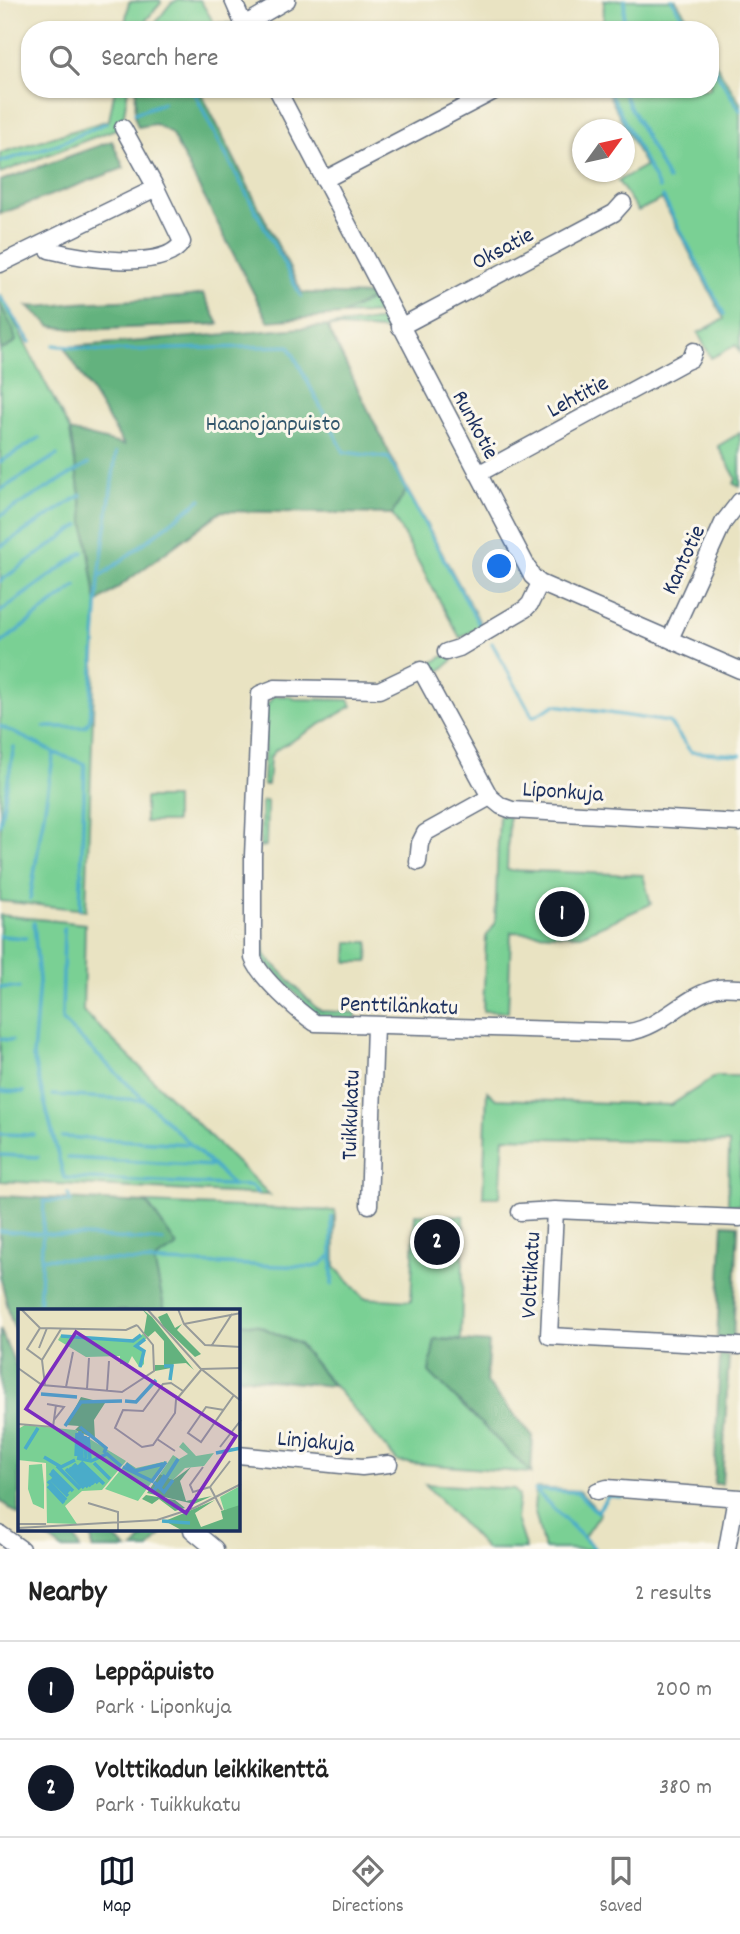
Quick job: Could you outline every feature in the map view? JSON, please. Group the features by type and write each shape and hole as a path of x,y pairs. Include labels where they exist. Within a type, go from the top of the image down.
{"street":[{"path":"233,0 242,21"},
{"path":"254,21 287,0"},
{"name":"Runkotie","path":"282,98 528,570 540,583"},
{"path":"324,180 481,98"},
{"path":"45,243 48,250 79,257 118,261 155,258 178,249 182,242 123,128"},
{"path":"0,264 156,188"},
{"name":"Oksatie","path":"400,327 614,212 623,203"},
{"name":"Lehtitie","path":"478,474 691,359 694,351"},
{"name":"Kantotie","path":"670,639 723,523 740,501"},
{"path":"446,652 459,648 525,609 540,583 740,670"},
{"name":"Liponkuja","path":"421,670 490,797 501,806 512,810 740,823"},
{"name":"Penttilänkatu","path":"421,670 379,690 275,688 262,692 258,700 252,909 254,962 274,985 316,1023 629,1032 649,1028 706,992 721,987 740,988"},
{"path":"418,862 419,844 425,833 490,797"},
{"name":"Tuikkukatu","path":"369,1205 375,1026"},
{"path":"520,1212 555,1210"},
{"name":"Volttikatu","path":"740,1218 555,1210 549,1336 740,1346"},
{"name":"Linjakuja","path":"240,1455 362,1467 389,1464"},
{"path":"597,1491 607,1488 738,1498 727,1549"},
{"path":"194,1532 215,1549"},
{"path":"0,1534 21,1549"}],"green space":[{"path":"158,0 161,3 146,21 126,21 129,2"},
{"path":"178,0 200,0 213,21 157,21 171,3"},
{"path":"604,0 676,0 689,21 603,21"},
{"path":"719,69 740,103 740,352 736,345 711,358 698,333 724,319 662,199 638,211 619,182 635,182 635,172 645,166 635,146 635,119 621,119 611,98 719,98"},
{"path":"113,98 127,98 123,120 116,129 0,173 0,153 109,120"},
{"path":"136,98 204,98 302,293 375,297 342,315 268,321 171,133 155,124 138,127 135,118"},
{"path":"112,141 124,168 0,214 0,181"},
{"path":"0,294 70,431 97,603 86,910 0,901"},
{"path":"203,294 219,324 81,330 51,326 28,306 156,299"},
{"path":"375,297 383,311 381,313 343,315"},
{"path":"0,304 16,341 7,348 0,349"},
{"path":"386,320 395,331 327,326"},
{"name":"Haanojanpuisto","path":"327,326 407,489 392,514 222,511 97,603 70,431 124,445 66,350 67,347"},
{"path":"740,433 740,487 734,484 736,478 718,446"},
{"path":"407,489 482,626 460,638 392,514"},
{"path":"448,654 453,660 440,671 438,681 430,664"},
{"path":"274,696 349,700 352,706 276,750 270,757 268,785 263,785 266,706"},
{"path":"145,798 175,798 175,822 145,822"},
{"path":"262,801 267,801 266,846 260,847"},
{"path":"499,814 509,817 507,870 643,875 651,904 581,935 511,932 508,1012 483,1011 486,937 495,924"},
{"path":"0,915 85,924 83,1011 270,1195 0,1181"},
{"path":"258,928 262,928 265,955 313,1005 321,1011 356,1013 356,1019 318,1016 312,1011 259,955"},
{"path":"348,942 369,942 368,962 347,962"},
{"path":"716,1076 740,1076 740,1205 728,1205 729,1143 504,1137 500,1197 483,1197 487,1091 496,1099 671,1105"},
{"path":"0,1196 147,1203 177,1246 154,1261 165,1309 18,1309 18,1338 0,1276"},
{"path":"147,1203 335,1211 335,1267 364,1298 411,1301 415,1214 464,1216 461,1340 435,1339 429,1372 531,1473 398,1462 299,1344 257,1325 240,1323 240,1309 165,1309 154,1261 177,1246"},
{"path":"723,1224 738,1225 733,1340 717,1338"},
{"path":"240,1323 257,1325 299,1344 333,1386 240,1377"},
{"path":"0,1329 18,1371 18,1514 0,1501"},
{"path":"435,1339 489,1343 486,1382 533,1436 531,1473 429,1372"},
{"path":"720,1355 729,1356 722,1484 714,1484"},
{"path":"425,1484 514,1489 519,1496 516,1519 526,1549 486,1549"},
{"path":"536,1488 579,1491 600,1513 584,1537 595,1549 544,1549 534,1508"},
{"path":"45,1532 73,1532 80,1549 62,1549 43,1535"},
{"path":"88,1532 107,1532 127,1549 92,1549"},
{"path":"147,1532 163,1532 149,1549 133,1549"}],"waterway":[{"path":"624,21 625,0"},
{"path":"672,0 685,21"},
{"path":"719,76 740,110"},
{"path":"197,98 301,296"},
{"path":"613,98 659,188"},
{"path":"626,98 668,180"},
{"path":"135,113 163,103"},
{"path":"0,162 58,144 106,123"},
{"path":"663,197 724,314"},
{"path":"0,296 30,342"},
{"path":"54,345 100,351 289,346 344,452 389,458 480,626"},
{"path":"0,462 39,438"},
{"path":"44,727 81,727 86,726 90,719 99,578 116,453"},
{"path":"0,490 57,455"},
{"path":"0,516 88,464"},
{"path":"0,547 81,495"},
{"path":"100,577 201,499"},
{"path":"0,581 80,525"},
{"path":"0,612 83,552"},
{"path":"0,644 76,586"},
{"path":"492,643 533,717 555,705 669,722 691,752 740,755"},
{"path":"0,726 54,752 30,899"},
{"path":"0,824 14,747"},
{"path":"55,753 85,764 80,908"},
{"path":"34,923 39,981 33,1057 64,1178 251,1186 258,1193"},
{"path":"64,928 62,1021 232,1184"},
{"path":"0,936 26,938"},
{"path":"0,987 19,988"},
{"path":"0,1039 12,1040"},
{"path":"0,1091 24,1092"},
{"path":"52,1095 144,1100"},
{"path":"0,1134 34,1135"},
{"path":"62,1137 190,1144"},
{"path":"0,1155 38,1157"},
{"path":"68,1158 213,1166"},
{"path":"39,1309 44,1201 71,1202 68,1194"},
{"path":"332,1217 332,1285"},
{"path":"0,1231 163,1241"},
{"path":"41,1258 313,1267 332,1255"},
{"path":"535,1490 577,1492 597,1512 608,1496 623,1497"},
{"path":"537,1492 595,1549"}],"place":[{"name":"Leppäpuisto","path":"562,914"},
{"name":"Volttikadun leikkikenttä","path":"437,1242"}]}
